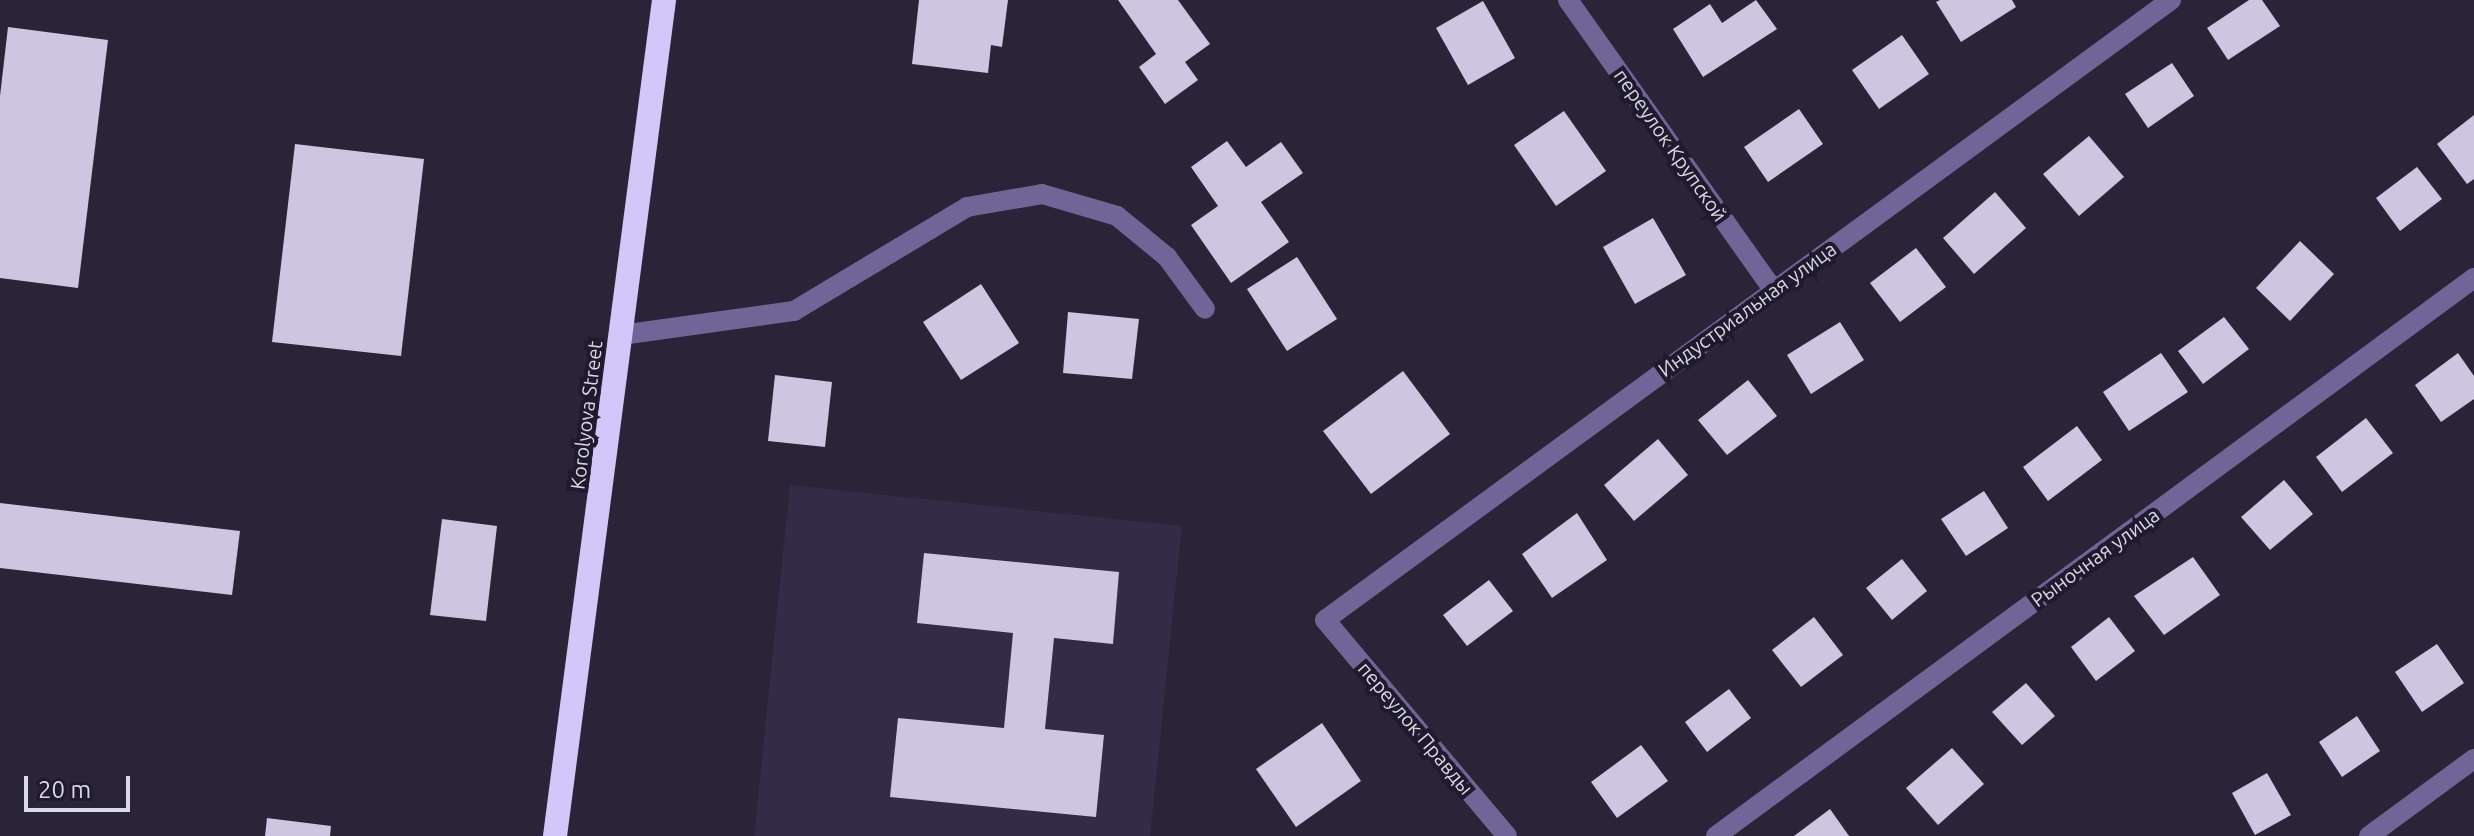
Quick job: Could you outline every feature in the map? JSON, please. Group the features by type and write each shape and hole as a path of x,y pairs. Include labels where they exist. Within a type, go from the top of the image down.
{"highway":[{"name":"Korolyova Street","path":"555,836 664,0"}],"street":[{"name":"переулок Крупской","path":"1568,0 1773,290"},
{"name":"Индустриальная улица","path":"1325,620 2171,0"},
{"path":"621,335 794,311 967,207 1042,194 1117,216 1167,257 1205,309"},
{"name":"Рыночная улица","path":"1716,836 2474,278"},
{"name":"переулок Правды","path":"1325,620 1507,836"},
{"path":"2369,836 2474,759"}],"shaded area":[{"path":"790,485 1182,526 1150,836 754,836"}],"building":[{"path":"919,0 1008,0 1002,47 991,45 988,73 912,64"},
{"path":"1118,0 1178,0 1210,44 1185,62 1198,80 1165,104 1139,67 1156,54"},
{"path":"1756,0 1777,29 1703,77 1673,29 1710,4 1722,23"},
{"path":"2012,0 2016,7 1961,42 1936,2"},
{"path":"2249,0 2262,0 2280,26 2228,60 2207,28"},
{"path":"1483,1 1515,58 1468,85 1436,28"},
{"path":"8,27 108,40 78,288 0,278 0,96"},
{"path":"1902,35 1929,74 1879,109 1852,70"},
{"path":"2172,63 2194,96 2148,128 2125,94"},
{"path":"1799,109 1823,144 1768,182 1744,147"},
{"path":"1564,111 1606,171 1556,206 1514,145"},
{"path":"2474,115 2474,179 2467,184 2437,144"},
{"path":"2089,136 2124,177 2079,216 2043,174"},
{"path":"1227,141 1246,167 1281,142 1303,173 1261,202 1289,242 1231,283 1191,225 1218,206 1191,167"},
{"path":"295,144 424,159 401,356 272,342"},
{"path":"2417,167 2442,199 2400,231 2376,198"},
{"path":"1995,192 2026,228 1974,274 1943,238"},
{"path":"1653,218 1686,275 1635,304 1603,247"},
{"path":"2300,241 2334,274 2290,321 2256,288"},
{"path":"1916,248 1946,287 1900,322 1870,283"},
{"path":"1297,257 1337,319 1287,351 1247,289"},
{"path":"981,284 1019,343 961,380 923,322"},
{"path":"1068,312 1139,319 1132,379 1063,373"},
{"path":"2224,317 2249,349 2203,384 2178,351"},
{"path":"1840,322 1864,360 1811,394 1787,355"},
{"path":"2161,353 2188,392 2129,431 2103,392"},
{"path":"2458,353 2474,376 2474,399 2441,422 2415,385"},
{"path":"1403,371 1450,434 1371,494 1323,431"},
{"path":"775,375 832,382 825,447 768,441"},
{"path":"1748,380 1777,416 1727,455 1698,420"},
{"path":"2366,418 2393,453 2342,492 2316,457"},
{"path":"2077,426 2102,460 2048,501 2023,467"},
{"path":"1658,439 1688,475 1634,521 1604,485"},
{"path":"2284,480 2313,514 2270,550 2241,517"},
{"path":"1984,491 2008,528 1966,556 1941,519"},
{"path":"0,503 240,531 232,595 0,568"},
{"path":"1577,513 1607,560 1552,598 1522,554"},
{"path":"442,519 497,526 486,621 430,615"},
{"path":"924,553 1119,572 1113,644 1054,638 1045,729 1104,735 1096,817 890,797 898,718 1004,728 1013,633 917,623"},
{"path":"2193,557 2220,595 2164,635 2134,596"},
{"path":"1902,559 1927,591 1892,620 1866,588"},
{"path":"1489,580 1513,611 1467,646 1443,615"},
{"path":"1814,617 1843,655 1801,687 1772,650"},
{"path":"2109,617 2135,651 2096,681 2071,647"},
{"path":"2437,644 2464,683 2422,712 2395,672"},
{"path":"2026,683 2055,716 2022,745 1992,712"},
{"path":"1729,689 1751,718 1707,752 1685,722"},
{"path":"2357,716 2380,751 2342,777 2319,742"},
{"path":"1322,723 1361,781 1296,827 1256,769"},
{"path":"1641,745 1668,781 1617,818 1591,782"},
{"path":"1952,748 1984,784 1938,825 1906,788"},
{"path":"2267,773 2291,815 2255,835 2232,793"},
{"path":"1830,809 1849,836 1794,836"},
{"path":"267,818 331,826 330,836 265,836"}]}
